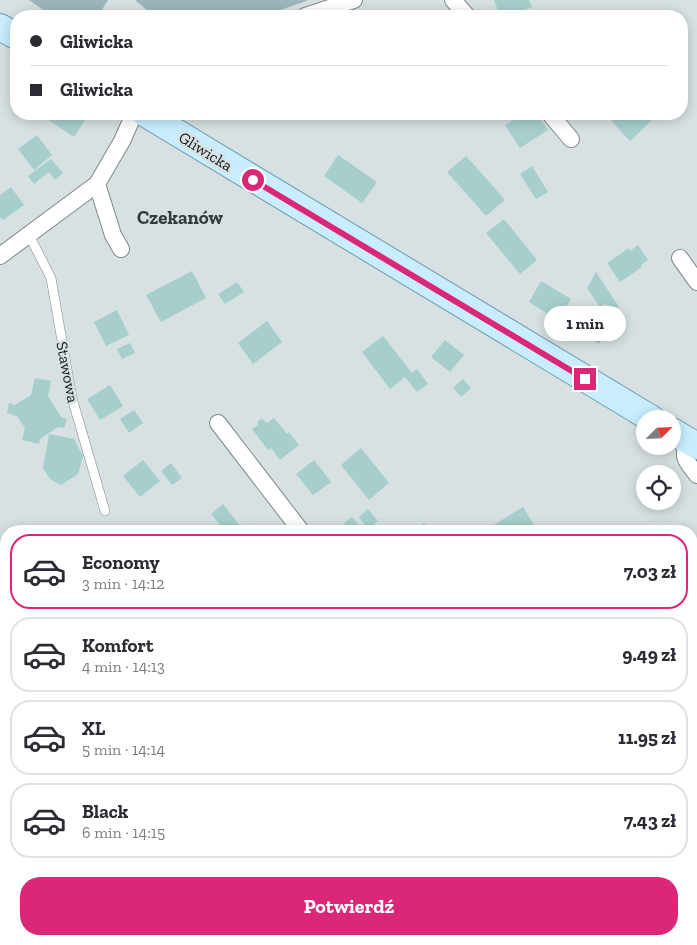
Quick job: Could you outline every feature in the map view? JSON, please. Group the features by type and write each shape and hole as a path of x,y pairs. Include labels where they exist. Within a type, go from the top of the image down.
{"main road":[{"name":"Gliwicka","path":"156,120 637,410"}],"street":[{"path":"323,10 354,0"},
{"path":"453,0 462,10"},
{"path":"0,256 97,184 122,141 131,120"},
{"path":"555,120 571,139"},
{"path":"97,184 113,235 121,249"},
{"path":"680,258 697,282"},
{"path":"218,423 296,525"},
{"path":"689,439 684,449 685,460 697,475"}],"lane":[{"name":"Stawowa","path":"28,235 51,278 72,398 105,511"}],"shaded area":[{"path":"29,0 108,0 102,10 43,10"},
{"path":"135,0 309,0 280,10 147,10"}],"building":[{"path":"494,0 529,0 532,7 523,10 498,10"},
{"path":"48,120 85,120 74,137"},
{"path":"513,120 541,120 548,130 520,148 505,125"},
{"path":"611,120 650,120 651,121 630,141"},
{"path":"37,135 52,155 34,170 18,149"},
{"path":"338,155 377,182 362,203 324,176"},
{"path":"466,156 505,200 486,216 447,172"},
{"path":"51,159 63,173 55,180 49,172 34,184 28,176"},
{"path":"532,166 548,192 536,199 520,174"},
{"path":"11,187 24,205 3,220 0,217 0,195"},
{"path":"504,219 537,260 520,274 486,233"},
{"path":"638,245 648,260 641,265 642,267 620,282 607,263 629,248 630,251"},
{"path":"192,271 206,298 161,322 146,295"},
{"path":"596,272 619,307 612,312 606,303 600,307 587,288"},
{"path":"541,281 571,299 558,320 529,302"},
{"path":"237,282 244,292 225,304 218,294"},
{"path":"117,310 129,335 106,346 94,322"},
{"path":"590,311 611,324 599,344 578,332"},
{"path":"267,321 282,342 253,364 238,343"},
{"path":"383,336 412,373 417,369 428,384 417,392 405,377 390,389 362,352"},
{"path":"445,340 464,355 450,372 431,357"},
{"path":"130,343 135,353 122,359 117,349"},
{"path":"35,378 51,381 48,396 61,417 67,419 64,428 58,427 40,439 39,444 22,440 25,428 17,416 7,413 9,403 15,405 31,395"},
{"path":"463,379 471,388 461,397 453,388"},
{"path":"110,385 123,406 100,420 87,399"},
{"path":"134,410 143,423 129,433 120,419"},
{"path":"274,418 299,445 280,460 271,448 268,450 252,429 258,425 258,421 261,419 267,423"},
{"path":"49,434 74,439 83,456 78,474 61,485 50,479 43,468"},
{"path":"361,448 389,483 369,500 341,465"},
{"path":"143,460 160,481 140,497 123,476"},
{"path":"314,460 331,482 313,495 296,474"},
{"path":"171,463 182,478 172,485 161,471"},
{"path":"223,504 239,525 220,525 211,514"},
{"path":"523,507 534,525 494,525"},
{"path":"368,509 378,521 373,525 365,525 359,517"},
{"path":"352,517 358,525 346,525 344,523"}],"district":[{"name":"Czekanów","path":"180,217"}],"route":[{"path":"253,180 585,379"}]}
